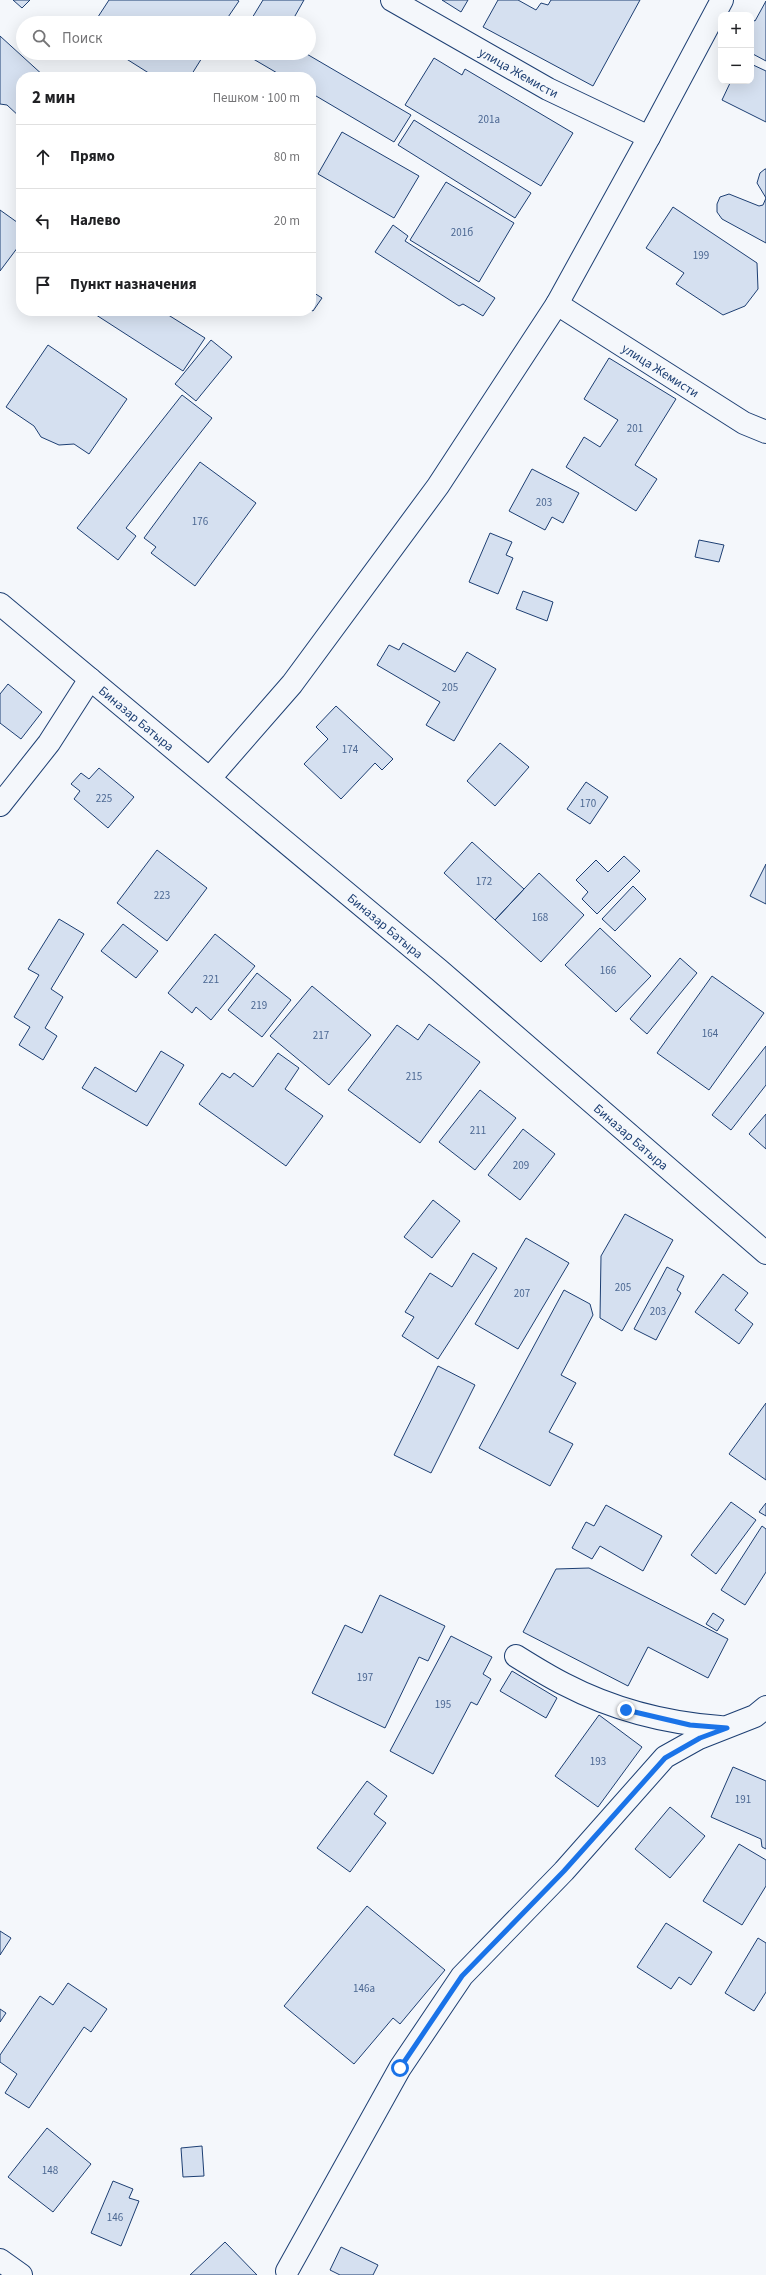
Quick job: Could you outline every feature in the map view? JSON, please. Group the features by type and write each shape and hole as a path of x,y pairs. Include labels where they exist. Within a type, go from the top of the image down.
{"street":[{"name":"улица Жемисти","path":"392,0 548,89 649,137"},
{"path":"210,778 292,684 438,486 557,304 722,0"},
{"name":"улица Жемисти","path":"557,304 744,423 766,432"},
{"name":"Биназар Батыра","path":"0,604 439,970 766,1254"},
{"path":"0,805 49,743 90,679"},
{"path":"516,1656 565,1684 626,1710 690,1725 727,1728"},
{"path":"287,2271 400,2068 462,1976 564,1871 665,1758 700,1738 755,1716 766,1707"},
{"path":"0,2260 21,2275"}],"building":[{"path":"13,0 30,0 22,8"},
{"path":"109,0 239,1 229,16 99,16"},
{"path":"263,0 304,0 295,16 253,16"},
{"path":"442,0 468,0 461,12"},
{"path":"498,0 518,0 536,10 541,3 548,5 551,0 640,0 593,86 483,27"},
{"path":"766,1 766,61 754,55 755,21"},
{"path":"0,36 16,51 16,60 26,60 40,72 16,72 16,113 7,105 0,104"},
{"path":"434,58 462,75 465,69 573,133 541,186 405,105"},
{"path":"316,59 411,115 394,142 316,96 316,72 275,72 255,60"},
{"path":"128,60 201,60 193,72 147,72"},
{"path":"754,65 766,71 766,122 722,100 730,84 754,84"},
{"path":"414,120 531,193 515,218 398,145"},
{"path":"342,132 419,176 394,218 318,174"},
{"path":"765,169 766,198 757,183 760,173"},
{"path":"446,182 514,223 479,282 410,240"},
{"path":"729,194 759,206 763,205 766,198 766,243 722,219 717,212 717,204 720,197"},
{"path":"673,207 757,263 758,289 745,306 723,315 676,284 684,273 646,248"},
{"path":"0,210 16,221 16,250 0,271"},
{"path":"393,225 408,236 405,241 495,298 483,316 463,304 459,306 375,252"},
{"path":"316,294 322,298 316,307"},
{"path":"98,316 170,316 205,338 183,371"},
{"path":"211,340 232,357 196,401 175,384"},
{"path":"48,345 127,399 89,454 74,444 59,445 41,437 34,426 6,407"},
{"path":"609,358 676,399 635,465 657,479 636,511 566,467 584,437 600,447 618,420 584,399"},
{"path":"182,395 212,418 126,528 136,536 118,560 77,528"},
{"path":"200,462 256,503 195,586 151,553 156,547 144,538"},
{"path":"532,469 579,493 563,523 552,517 545,530 509,511"},
{"path":"490,533 512,542 506,555 513,558 498,594 469,582"},
{"path":"699,540 724,545 719,562 695,557"},
{"path":"523,591 553,602 547,621 516,609"},
{"path":"403,643 455,672 467,652 496,669 454,741 426,725 440,702 377,665 389,645 399,650"},
{"path":"8,684 42,712 21,739 0,723 0,694"},
{"path":"336,706 393,759 382,770 375,763 341,799 304,764 328,739 316,727"},
{"path":"500,743 529,767 495,806 467,781"},
{"path":"99,768 134,797 108,828 74,799 80,791 71,784 81,773 89,779"},
{"path":"586,782 608,797 590,824 567,809"},
{"path":"472,842 524,889 495,920 444,873"},
{"path":"157,850 207,888 167,941 117,903"},
{"path":"624,856 640,871 597,914 582,899 588,892 576,880 596,860 608,872"},
{"path":"766,864 766,904 750,896"},
{"path":"539,873 584,915 541,962 495,920"},
{"path":"633,886 646,899 615,931 602,919"},
{"path":"59,919 84,934 51,989 63,997 45,1028 57,1036 43,1060 19,1045 30,1027 14,1017 39,975 28,969"},
{"path":"123,924 158,951 136,978 101,951"},
{"path":"600,928 651,976 616,1012 565,965"},
{"path":"215,934 255,966 211,1020 196,1007 192,1013 168,993"},
{"path":"680,958 697,973 647,1034 630,1019"},
{"path":"257,973 291,1000 262,1037 228,1010"},
{"path":"712,976 764,1013 709,1090 657,1053"},
{"path":"312,986 371,1035 329,1085 270,1036"},
{"path":"429,1024 480,1062 420,1143 348,1090 397,1025 418,1040"},
{"path":"766,1046 766,1085 731,1130 712,1115"},
{"path":"161,1051 184,1065 147,1126 82,1088 95,1067 136,1092"},
{"path":"278,1053 299,1068 285,1089 323,1116 286,1166 199,1104 222,1073 230,1078 234,1073 253,1087"},
{"path":"480,1090 516,1118 475,1170 439,1142"},
{"path":"766,1114 766,1149 749,1134"},
{"path":"523,1129 555,1154 520,1200 488,1175"},
{"path":"433,1200 460,1221 432,1258 404,1237"},
{"path":"625,1214 673,1240 622,1331 600,1318 601,1256"},
{"path":"526,1238 569,1263 518,1349 475,1324"},
{"path":"473,1253 497,1268 438,1359 402,1336 414,1317 405,1312 430,1273 452,1287"},
{"path":"667,1267 684,1276 677,1290 681,1293 656,1340 634,1329"},
{"path":"723,1274 748,1293 735,1310 753,1324 739,1344 695,1312"},
{"path":"564,1290 590,1304 593,1315 561,1375 576,1383 549,1432 573,1444 550,1486 479,1448"},
{"path":"438,1366 475,1385 431,1473 394,1455"},
{"path":"766,1403 766,1480 729,1454"},
{"path":"731,1502 756,1520 716,1574 691,1555"},
{"path":"766,1503 766,1516 759,1512"},
{"path":"606,1505 662,1536 643,1571 600,1546 592,1559 572,1548 586,1522 594,1526"},
{"path":"762,1526 766,1529 766,1572 745,1605 721,1590"},
{"path":"589,1568 728,1639 708,1678 648,1647 628,1686 523,1632 556,1569"},
{"path":"380,1595 445,1626 428,1661 419,1657 385,1728 312,1693 345,1625 362,1633"},
{"path":"713,1613 724,1620 717,1631 706,1624"},
{"path":"451,1636 492,1657 483,1674 491,1679 477,1705 471,1702 433,1774 390,1751"},
{"path":"512,1671 557,1698 546,1718 500,1691"},
{"path":"599,1715 642,1747 598,1807 555,1776"},
{"path":"733,1767 766,1781 766,1849 762,1847 761,1839 711,1817"},
{"path":"367,1781 387,1796 374,1814 386,1823 350,1872 317,1848"},
{"path":"670,1807 705,1836 670,1878 635,1849"},
{"path":"739,1844 766,1860 766,1886 742,1925 703,1901"},
{"path":"367,1906 445,1970 400,2024 393,2018 354,2064 284,2006"},
{"path":"666,1923 712,1952 691,1985 679,1977 671,1989 637,1967"},
{"path":"0,1931 11,1938 0,1955"},
{"path":"758,1938 766,1943 766,1992 754,2011 725,1993"},
{"path":"68,1983 107,2009 91,2032 84,2027 29,2108 5,2093 17,2074 0,2062 0,2055 40,1996 53,2005"},
{"path":"0,2009 6,2013 0,2022"},
{"path":"47,2128 91,2164 53,2212 8,2177"},
{"path":"202,2146 204,2176 183,2177 181,2148"},
{"path":"113,2181 133,2189 129,2198 139,2201 121,2246 91,2233"},
{"path":"225,2242 257,2275 190,2275"},
{"path":"341,2247 378,2265 373,2275 340,2275 330,2270"}],"route":[{"path":"400,2068 462,1976 564,1871 615,1811 665,1758 700,1738 727,1728 690,1725 626,1710"}]}
